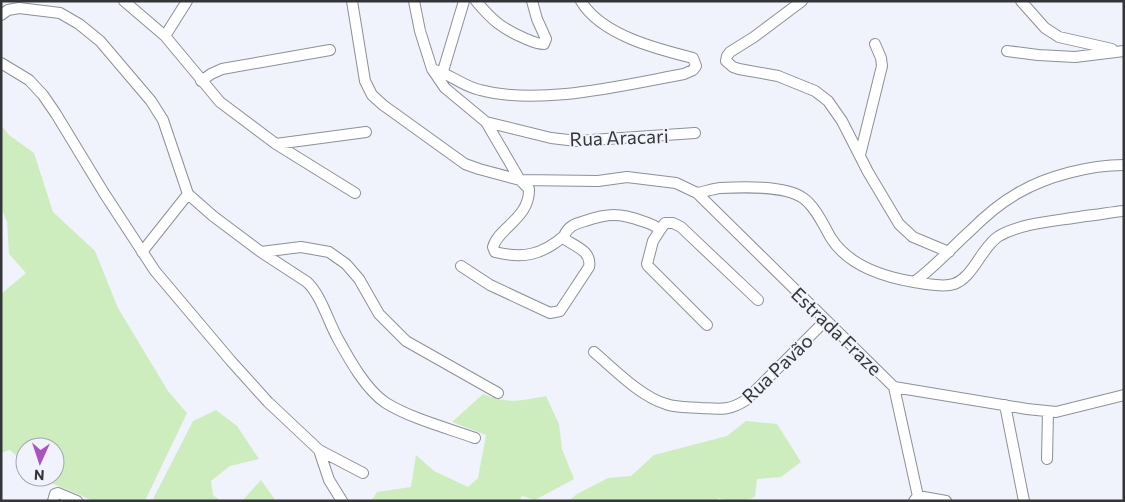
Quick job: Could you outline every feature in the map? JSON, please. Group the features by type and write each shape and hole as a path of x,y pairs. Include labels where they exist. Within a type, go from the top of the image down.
{"street":[{"path":"124,1 166,36 220,102 276,144 355,193"},
{"path":"166,36 187,1"},
{"path":"352,1 365,81 372,94 383,105 465,164 478,169 520,180 598,181 627,178 676,183 697,193 718,188 782,190 805,199 824,224 835,245 853,261 883,274 914,282 954,286 970,274 990,244 1000,236 1018,228 1124,211"},
{"path":"414,1 432,69 445,88 486,122 520,180 529,189 529,197 515,220 494,242 493,248 495,252 512,255 536,253 556,244 571,226 599,216 614,214 628,216 655,226 660,230"},
{"path":"443,71 464,1"},
{"path":"476,1 492,20 505,29 537,43 544,44 546,39 537,19 532,1"},
{"path":"432,69 443,71 458,81 479,90 513,95 590,91 684,74 693,70 696,66 693,58 638,42 613,30 591,15 581,1"},
{"path":"802,1 754,37 730,52 726,61 738,69 778,76 815,91 834,109 899,224 913,237 949,252"},
{"path":"1021,1 1045,28 1059,37 1122,51"},
{"path":"7,9 19,8 60,13 79,24 100,41 151,101 163,120 188,194 261,252 312,287 328,322 348,358 369,387 385,402 475,438"},
{"path":"860,155 882,66 875,44"},
{"path":"201,81 222,69 330,50"},
{"path":"1007,51 1038,55 1075,56 1122,51"},
{"path":"3,65 29,80 43,95 155,271 231,361 275,409 318,450 363,473"},
{"name":"Rua Aracari","path":"486,122 551,138 577,141 695,133"},
{"path":"276,144 366,132"},
{"path":"914,282 927,273 995,208 1018,192 1055,177 1093,168 1124,165"},
{"name":"Estrada Fraze","path":"697,193 894,387 917,499"},
{"path":"142,252 188,194"},
{"path":"707,325 647,264 654,241 665,223 673,223 681,227 758,300"},
{"path":"461,266 490,285 550,313 560,311 589,267 590,261 587,254 566,240 564,236"},
{"path":"261,252 301,247 329,252 346,264 359,279 378,314 406,341 498,393"},
{"name":"Rua Pavão","path":"594,352 619,374 657,401 674,406 726,409 735,407 746,400 825,321"},
{"path":"894,387 1048,412 1064,410 1124,395"},
{"path":"1005,406 1024,501"},
{"path":"1047,459 1048,412"},
{"path":"318,450 329,480 342,501"},
{"path":"53,501 53,496 58,493 77,501"},
{"path":"917,499 946,501"}],"green space":[{"path":"1,125 9,135 34,153 53,212 95,251 118,308 168,391 187,413 145,501 94,501 61,487 65,487 65,437 15,437 15,454 10,450 1,453 1,294 26,273 9,254 7,222 1,207"},
{"path":"483,394 514,401 546,396 559,424 562,449 574,479 535,500 522,496 519,501 371,501 377,492 411,487 416,455 434,471 468,487 478,478 486,435 452,422"},
{"path":"216,410 237,426 259,459 230,466 211,481 213,495 221,501 152,501 193,421"},
{"path":"746,421 777,424 801,462 781,477 757,479 755,497 736,501 718,498 716,501 569,501 577,494 608,478 631,476 654,455 727,436"},
{"path":"261,480 276,501 242,501"}]}
